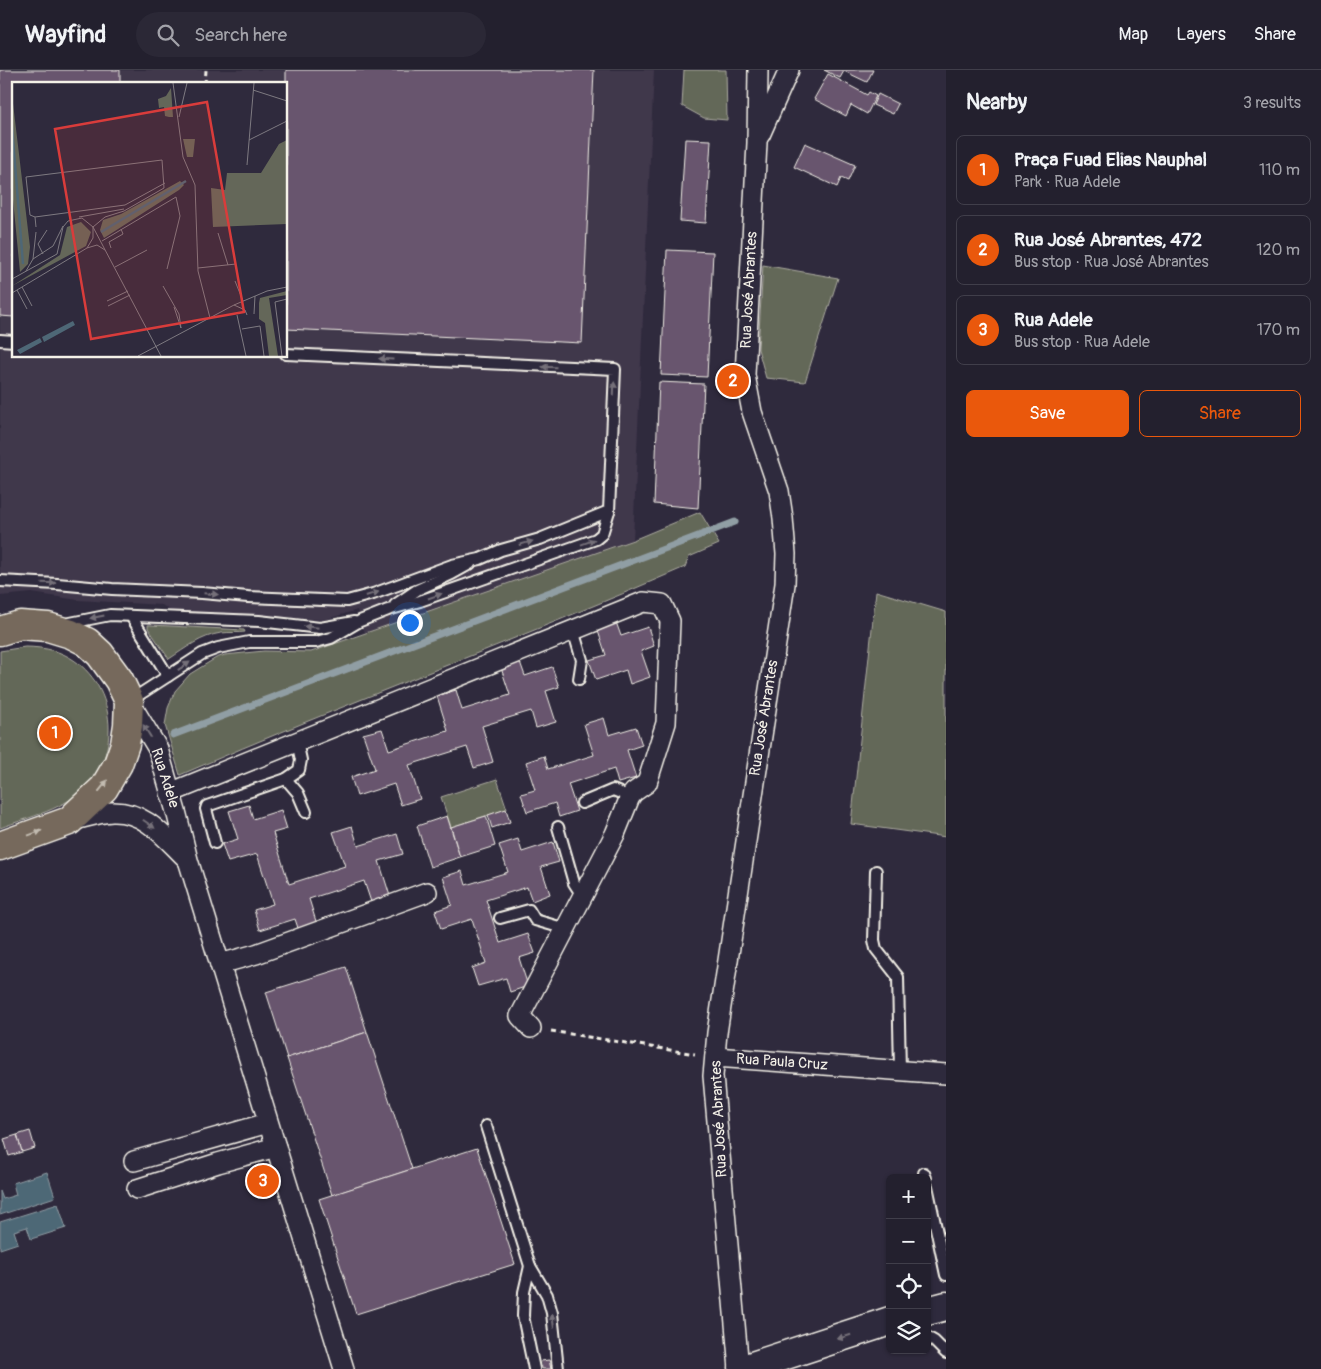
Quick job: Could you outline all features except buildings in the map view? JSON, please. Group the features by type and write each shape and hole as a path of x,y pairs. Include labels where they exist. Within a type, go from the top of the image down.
{"highway":[{"path":"0,631 20,625 48,627 71,634 87,642 100,654 119,680 128,701 128,724 124,744 118,764 104,788 69,821 0,846"}],"street":[{"name":"Rua José Abrantes","path":"739,1369 713,1076 720,1014 785,584 784,536 778,491 752,412 745,375 757,143 758,70"},
{"path":"757,143 789,70"},
{"path":"170,793 643,602 662,604 670,621 666,723 647,783 630,797 615,834 520,1016 530,1028"},
{"name":"Rua Adele","path":"128,701 158,749 188,860 344,1369"},
{"name":"Rua Adele","path":"69,821 110,812 123,812 135,815 151,824 188,860"},
{"path":"220,964 256,954 427,892"},
{"name":"Rua Paula Cruz","path":"715,1057 946,1074"},
{"path":"134,1161 268,1123"},
{"path":"137,1189 276,1147"},
{"path":"931,1310 946,1306"},
{"path":"743,1369 886,1322"}],"lane":[{"path":"128,701 202,654 218,648 249,642 316,642 331,638 360,621 388,610 420,601 596,539 602,534 609,511 615,369 288,354"},
{"path":"0,581 248,598 347,601 373,594 452,565 540,539 609,511"},
{"path":"388,610 417,590 452,574 480,558"},
{"path":"48,627 110,615 259,621 320,628 360,621"},
{"path":"131,616 168,676"},
{"path":"573,630 582,660 580,679"},
{"path":"215,843 206,809 207,806 286,778 299,770 301,760 297,742"},
{"path":"286,778 298,793 306,812"},
{"path":"582,803 613,790 630,797"},
{"path":"558,827 574,883 583,897"},
{"path":"876,870 874,940 876,950 898,976 900,986 900,1070"},
{"path":"500,918 529,910 535,920 566,929"},
{"path":"486,1126 530,1266 546,1295 552,1313 558,1369"},
{"path":"931,1205 946,1275"},
{"path":"530,1266 524,1292 523,1316 534,1369"},
{"path":"931,1339 946,1353"}],"path":[{"name":"Rua Paula Cruz","path":"530,1028 715,1057"}],"shaded area":[{"path":"0,70 654,70 633,540 365,633 357,610 324,620 173,612 162,605 78,600 32,593 0,596"}],"green space":[{"path":"684,70 726,70 727,120 704,118 682,106"},
{"path":"763,265 838,278 805,382 766,378 758,349"},
{"path":"700,512 719,544 689,557 685,567 180,775 165,725 168,708 175,691 190,674 216,658 225,655 264,651 311,652 633,540"},
{"path":"876,591 946,612 946,837 851,824"},
{"path":"148,625 244,630 245,632 221,633 207,637 169,659 148,628"},
{"path":"25,647 55,651 74,660 89,674 100,690 107,709 109,729 107,749 100,768 88,785 79,793 47,811 0,828 0,651"},
{"path":"497,779 507,809 451,827 441,797"}],"water":[{"path":"47,1172 55,1197 0,1215 0,1191 3,1199 16,1195 13,1183"},
{"path":"58,1204 66,1228 31,1239 27,1227 14,1231 18,1243 0,1249 0,1222"}],"waterway":[{"path":"173,735 735,522"}],"place":[{"name":"Rua José Abrantes, 472","path":"733,381"},
{"name":"Praça Fuad Elias Nauphal","path":"55,733"},
{"name":"Rua Adele","path":"263,1181"}]}
